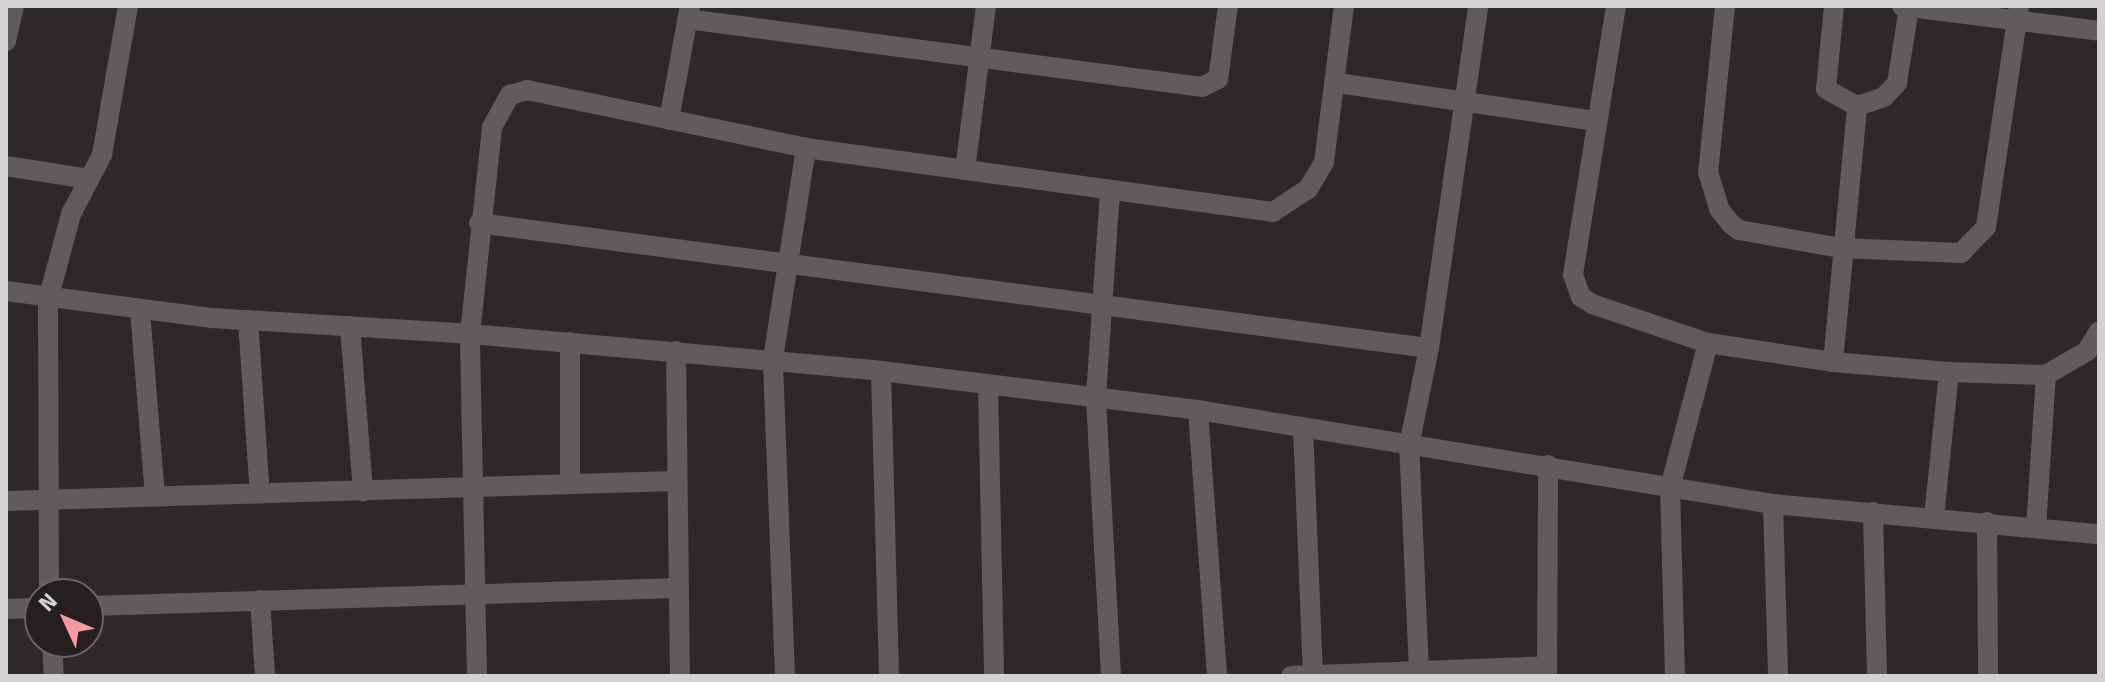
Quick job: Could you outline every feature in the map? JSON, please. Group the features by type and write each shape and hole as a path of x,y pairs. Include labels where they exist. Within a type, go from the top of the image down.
{"street":[{"path":"6,41 14,6"},
{"path":"48,578 48,300 71,214 102,155 128,6"},
{"path":"965,170 986,6"},
{"path":"669,120 689,12 978,60 1213,85 1218,79 1228,6"},
{"path":"477,676 470,334 479,223 492,127 510,95 527,90 806,148 1259,211 1280,209 1308,189 1324,162 1338,83 1344,6"},
{"path":"1419,671 1409,446 1429,348 1478,6"},
{"path":"1616,6 1573,275 1581,297 1708,343 1833,362 1949,372 2046,375 2080,358 2099,331"},
{"path":"1725,6 1708,172 1719,209 1739,230 1841,248 1961,253 1981,239 1996,184 2018,14"},
{"path":"1834,6 1826,89 1857,106 1884,97 1897,83 1909,7"},
{"path":"1902,6 2018,14 2099,31"},
{"path":"1338,83 1463,104 1596,121"},
{"path":"1833,362 1841,248 1857,106"},
{"path":"785,676 773,359 806,148"},
{"path":"6,166 89,179"},
{"path":"1110,191 1099,307 1096,399 1111,676"},
{"path":"479,223 1099,307 1429,348"},
{"path":"6,291 48,300 248,320 570,342 881,371 1198,410 1773,504 2099,534"},
{"path":"140,310 155,496"},
{"path":"248,320 260,494"},
{"path":"350,326 363,491"},
{"path":"570,342 570,484"},
{"path":"1675,676 1670,488 1708,343"},
{"path":"676,351 675,481 680,676"},
{"path":"881,371 889,676"},
{"path":"1934,517 1949,372"},
{"path":"2036,528 2046,375"},
{"path":"988,385 994,676"},
{"path":"1198,410 1217,676"},
{"path":"1303,427 1313,676"},
{"path":"1291,676 1419,671 1547,671 1548,465"},
{"path":"6,501 675,481"},
{"path":"1773,504 1778,676"},
{"path":"1873,512 1877,676"},
{"path":"1987,522 1988,676"},
{"path":"104,605 679,588"},
{"path":"260,600 265,676"}]}
